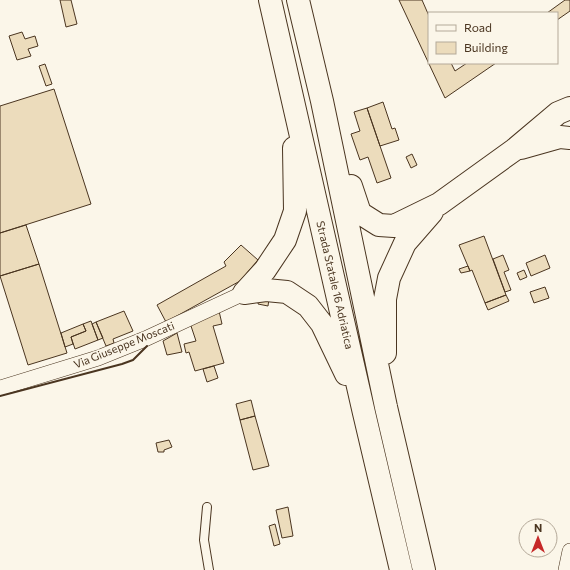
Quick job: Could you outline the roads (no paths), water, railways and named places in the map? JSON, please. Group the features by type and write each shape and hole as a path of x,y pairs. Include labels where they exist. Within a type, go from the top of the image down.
{"highway":[{"name":"Strada Statale 16 Adriatica","path":"270,0 401,570"},
{"path":"298,0 322,101 386,407 424,570"},
{"path":"322,101 360,213 379,225 394,226 439,204 514,150 558,113 570,108"},
{"path":"244,293 264,270 285,240 295,211 294,105"},
{"path":"514,150 560,137 570,138"},
{"path":"386,407 385,299 389,278 405,243 439,204"},
{"path":"244,293 266,290 286,292 308,306 322,324 364,413"}],"street":[{"name":"Via Giuseppe Moscati","path":"0,388 104,355 145,339 244,293"},
{"path":"566,570 570,551"}],"lane":[{"path":"207,507 204,540 209,570"}]}
